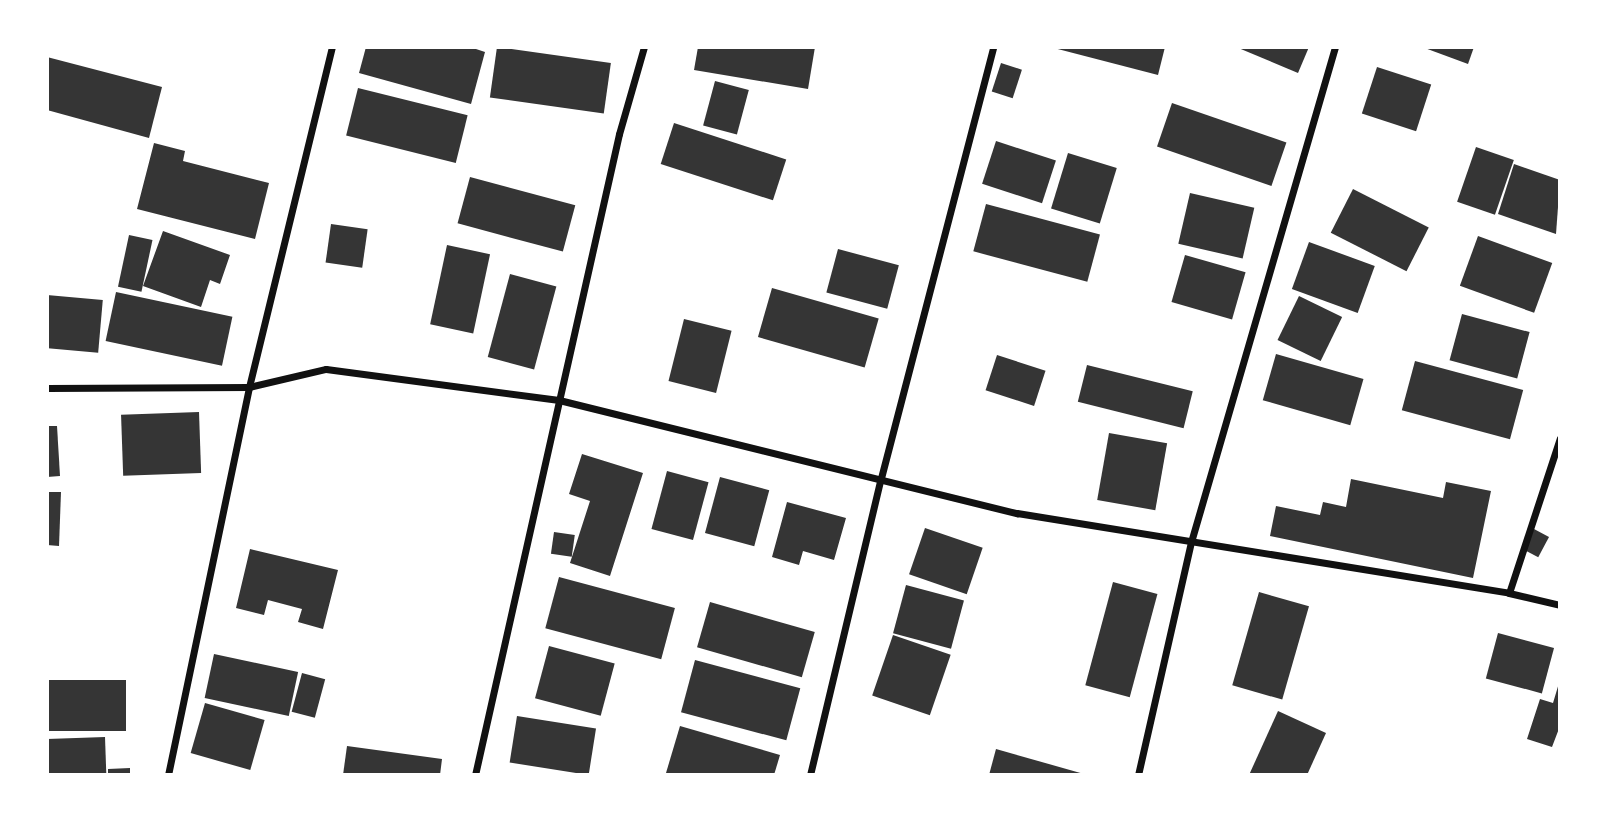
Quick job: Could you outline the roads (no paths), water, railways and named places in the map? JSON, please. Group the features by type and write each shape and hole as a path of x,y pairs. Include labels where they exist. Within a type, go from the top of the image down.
{"street":[{"path":"168,775 248,387 332,47"},
{"path":"475,775 619,134 644,47"},
{"path":"810,775 881,478 993,47"},
{"path":"1138,775 1191,542 1335,47"},
{"path":"47,387 248,387 326,369 559,400 1017,513 1509,593 1560,605"},
{"path":"1509,593 1560,438"}]}
